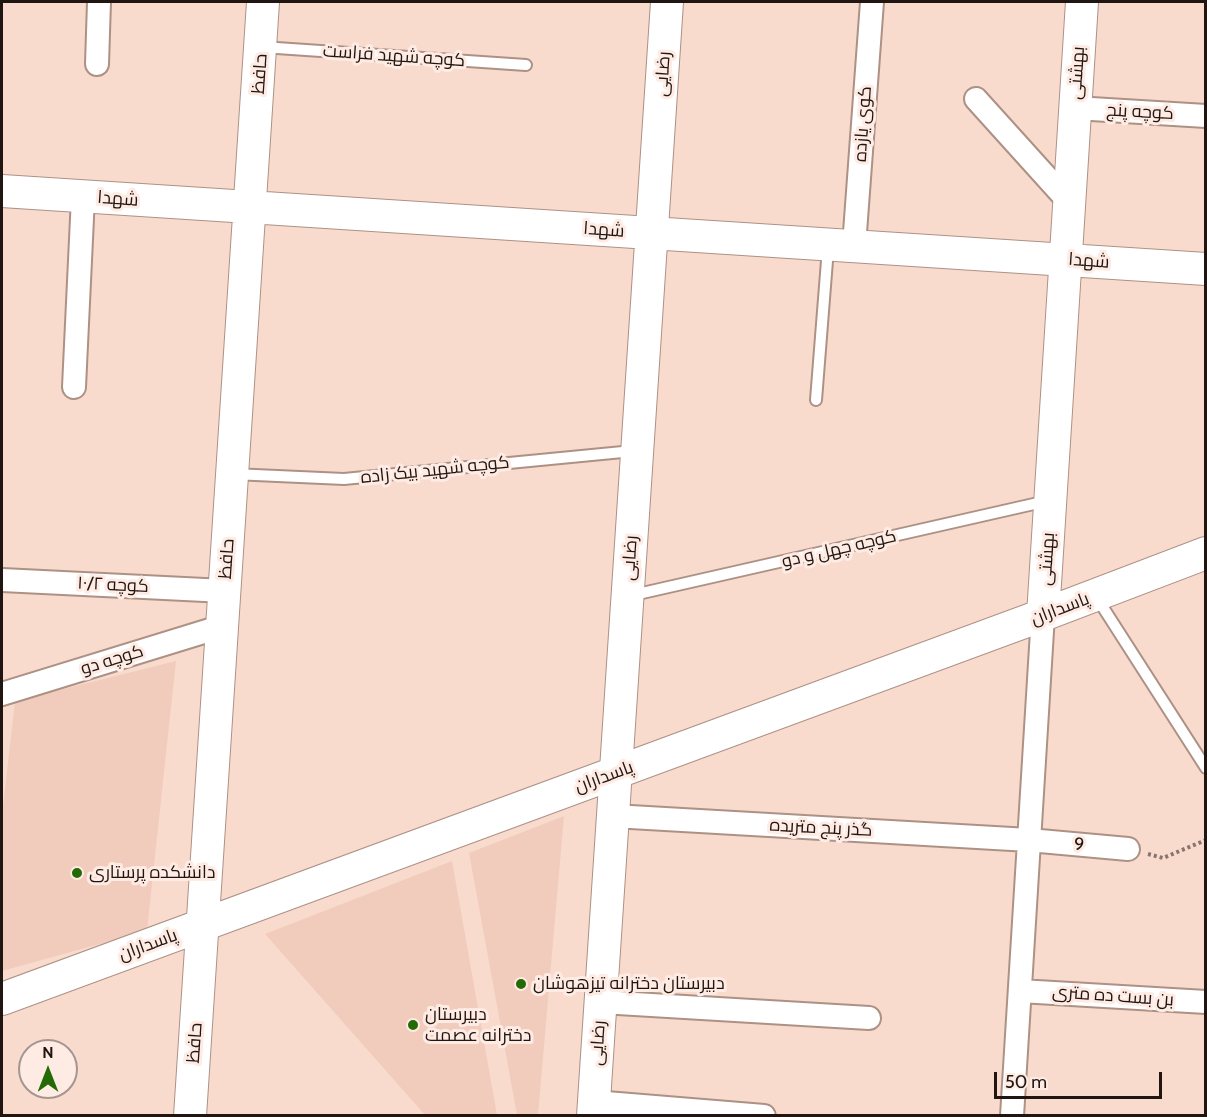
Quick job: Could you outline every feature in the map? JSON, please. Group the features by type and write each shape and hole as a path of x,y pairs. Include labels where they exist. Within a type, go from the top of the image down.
{"street":[{"path":"97,64 99,2"},
{"name":"حافظ","path":"190,1116 262,47 263,2"},
{"name":"رضایی","path":"594,1109 668,2"},
{"name":"کوی یازده","path":"841,245 872,2"},
{"name":"بهشتی","path":"1012,1116 1082,2"},
{"path":"976,99 1069,202"},
{"name":"کوچه پنج","path":"1075,108 1206,116"},
{"name":"شهدا","path":"2,191 1206,268"},
{"path":"74,387 83,197"},
{"name":"پاسداران","path":"2,999 1206,553"},
{"name":"کوچه ۱۰/۲","path":"2,580 225,591"},
{"name":"کوچه دو","path":"2,694 223,626"},
{"name":"گذر پنج متریده","path":"613,816 1029,840"},
{"name":"9","path":"1029,840 1128,849"},
{"name":"بن بست ده متری","path":"1020,991 1206,1002"},
{"path":"601,1002 869,1018"},
{"path":"594,1109 764,1116"}],"lane":[{"name":"کوچه شهید فراست","path":"262,47 526,65"},
{"path":"816,400 841,245"},
{"name":"کوچه شهید بیک زاده","path":"233,474 344,479 637,450"},
{"name":"کوچه چهل و دو","path":"628,596 1050,501"},
{"path":"1095,595 1206,768"}],"path":[{"path":"1128,849 1163,858 1206,840"}],"shaded area":[{"name":"دانشکده پرستاری","path":"176,661 147,931 2,971 2,815 15,701"},
{"name":"دبیرستان دخترانه تیزهوشان","path":"564,816 538,1115 517,1115 469,853"},
{"name":"دبیرستان دخترانه عصمت","path":"452,861 497,1115 425,1115 265,934"}],"place":[{"name":"دانشکده پرستاری","path":"77,873"},
{"name":"دبیرستان دخترانه تیزهوشان","path":"521,984"},
{"name":"دبیرستان دخترانه عصمت","path":"413,1025"}]}
